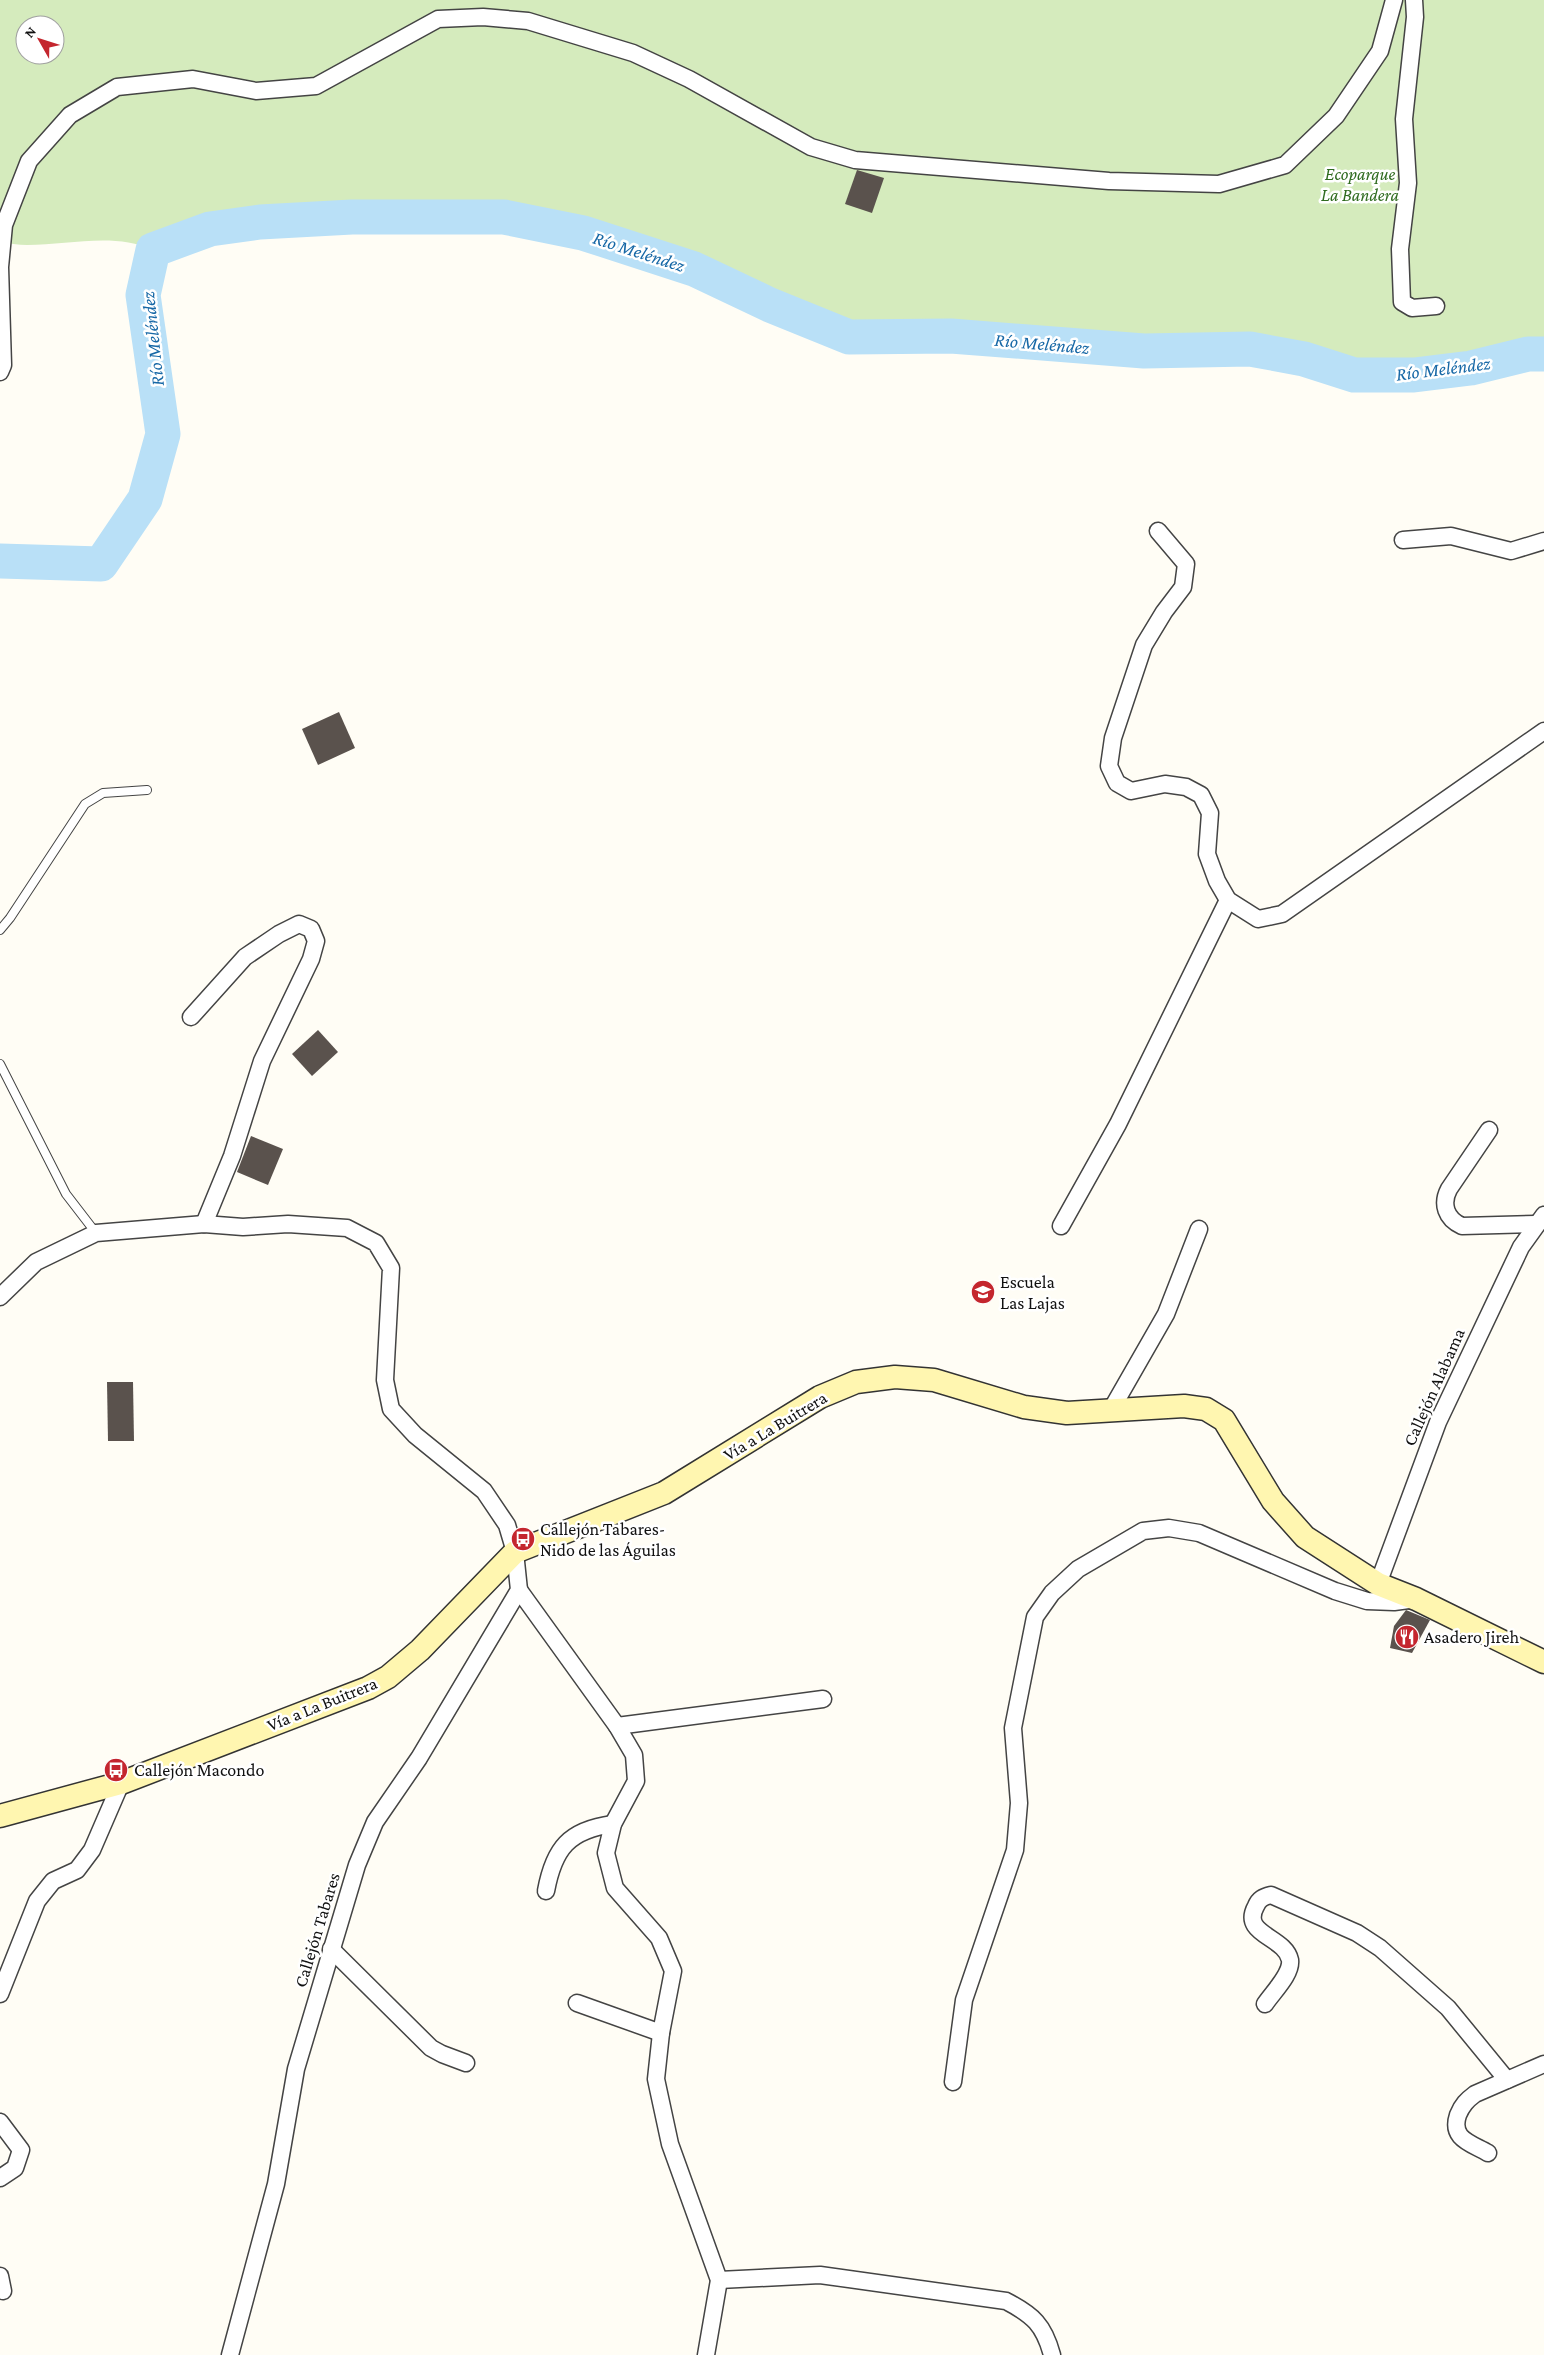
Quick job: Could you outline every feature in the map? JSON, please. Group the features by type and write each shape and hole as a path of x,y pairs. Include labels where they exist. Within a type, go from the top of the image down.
{"street":[{"path":"0,372 3,365 0,267 4,225 29,161 70,115 117,87 193,79 256,91 316,86 438,19 482,16 528,21 633,53 689,79 811,147 855,160 1109,182 1219,184 1285,165 1336,116 1380,51 1394,0"},
{"path":"1414,0 1415,17 1404,119 1408,183 1400,249 1400,294 1402,302 1412,308 1436,306"},
{"path":"1158,531 1186,564 1183,587 1164,612 1144,645 1113,738 1109,766 1118,783 1131,791 1165,784 1186,787 1201,796 1210,813 1207,854 1217,881 1228,900 1258,920 1282,914 1544,731"},
{"path":"1403,540 1451,536 1511,550 1544,541"},
{"path":"1061,1226 1118,1124 1228,900"},
{"path":"191,1017 246,957 279,934 299,924 310,929 316,941 311,959 262,1061 232,1156 204,1224"},
{"path":"1489,1130 1444,1197 1444,1206 1454,1222 1462,1226 1540,1219"},
{"name":"Callejón Alabama","path":"1378,1584 1438,1422 1522,1247 1540,1219"},
{"path":"0,1296 36,1262 96,1233 204,1224 243,1227 288,1224 347,1228 376,1243 391,1268 385,1380 391,1409 415,1435 484,1491 507,1525 515,1552 519,1590 617,1726 634,1755 636,1781 613,1824 606,1853 616,1888 659,1938 673,1971 661,2033 656,2079 670,2144 719,2280 706,2355"},
{"path":"1111,1410 1166,1314 1199,1229"},
{"name":"Vía a La Buitrera","path":"0,1816 120,1783 368,1688 388,1677 420,1650 515,1552 664,1493 820,1397 856,1382 895,1377 934,1380 1024,1406 1067,1413 1184,1406 1206,1409 1224,1420 1273,1501 1305,1537 1378,1584 1416,1599 1544,1662"},
{"path":"953,2082 964,2000 1015,1850 1019,1803 1013,1728 1035,1617 1052,1593 1078,1569 1142,1531 1169,1528 1199,1533 1335,1591 1367,1601 1394,1602 1416,1599"},
{"name":"Callejón Tabares","path":"230,2355 276,2184 296,2070 357,1864 375,1822 419,1758 519,1590"},
{"path":"617,1726 823,1699"},
{"path":"0,1994 37,1901 53,1881 77,1870 92,1850 120,1783"},
{"path":"546,1891 554,1860 566,1844 578,1833 594,1827 613,1824"},
{"path":"1265,2004 1289,1970 1290,1960 1285,1950 1252,1922 1251,1915 1258,1902 1264,1897 1271,1895 1357,1933 1380,1948 1448,2008 1507,2080"},
{"path":"332,1950 431,2048 466,2063"},
{"path":"577,2003 661,2033"},
{"path":"1488,2153 1461,2138 1456,2132 1455,2125 1467,2100 1544,2064"},
{"path":"0,2122 22,2150 15,2168 0,2178"},
{"path":"719,2280 820,2275 1006,2301 1029,2313 1047,2336 1052,2355"}],"lane":[{"path":"0,930 10,918 85,804 103,793 147,790"},
{"path":"0,1064 66,1194 96,1233"}],"green space":[{"name":"Ecoparque La Bandera","path":"0,0 1544,0 1544,354 1528,354 1471,368 1414,375 1354,375 1304,359 1250,349 1144,351 951,336 849,337 770,305 694,269 584,233 504,217 352,217 260,222 210,229 153,250 123,242 107,241 17,244 0,242"}],"building":[{"path":"857,170 884,178 872,213 845,204"},
{"path":"339,712 355,748 318,765 302,729"},
{"path":"318,1030 338,1052 312,1076 292,1054"},
{"path":"251,1136 283,1149 268,1185 237,1172"},
{"path":"107,1382 133,1382 134,1441 108,1441"},
{"name":"Asadero Jireh","path":"1406,1610 1430,1620 1412,1653 1390,1648 1394,1626"}],"waterway":[{"name":"Río Meléndez","path":"0,561 101,564 145,499 163,434 143,295 153,250 210,229 260,222 352,217 504,217 583,233 694,269 770,305 849,337 951,336 1144,351 1250,349 1304,359 1354,375 1414,375 1471,368 1528,354 1544,354"}],"place":[{"name":"Escuela Las Lajas","path":"983,1292"},
{"name":"Callejón Tabares- Nido de las Águilas","path":"523,1539"},
{"name":"Asadero Jireh","path":"1407,1637"},
{"name":"Callejón Macondo","path":"116,1770"}]}
